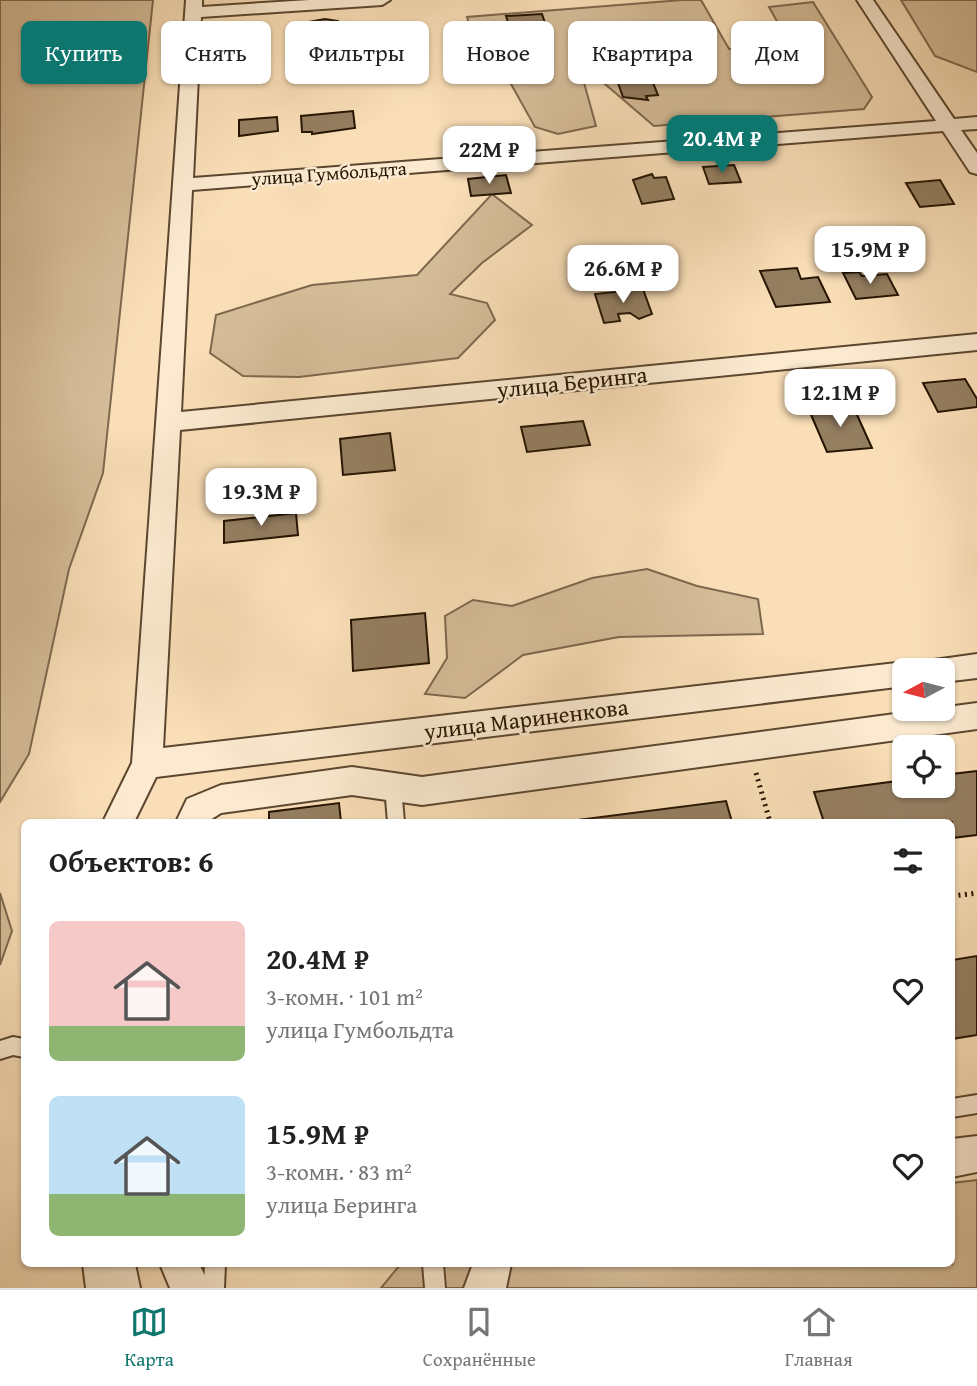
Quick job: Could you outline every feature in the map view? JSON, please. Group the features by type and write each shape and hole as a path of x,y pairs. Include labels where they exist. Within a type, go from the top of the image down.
{"street":[{"path":"119,819 146,764 194,7 382,0"},
{"path":"865,0 977,167"},
{"name":"улица Гумбольдта","path":"183,184 977,123"},
{"name":"улица Беринга","path":"168,422 977,342"},
{"path":"956,668 977,666"},
{"name":"улица Мариненкова","path":"146,764 892,676"},
{"path":"194,819 202,805 221,799 352,781 422,791 977,716"},
{"path":"955,1158 977,1154"},
{"path":"116,1267 120,1288"},
{"path":"180,1267 191,1288"},
{"path":"484,1288 491,1278 492,1267"}],"lane":[{"path":"393,788 396,819"},
{"path":"0,1050 13,1046 21,1047"},
{"path":"955,1108 977,1104"},
{"path":"93,1267 96,1288"},
{"path":"214,1288 215,1267"},
{"path":"433,1267 435,1288"}],"path":[{"path":"748,747 769,819"},
{"path":"955,896 977,893"}],"shaded area":[{"path":"0,0 153,0 147,57 147,21 21,21 21,84 144,84 103,473 69,569 29,754 0,802"},
{"path":"701,0 713,21 568,21 568,84 584,84 596,126 558,134 535,127 511,84 554,84 554,21 468,21 467,17"},
{"path":"901,0 977,0 977,72 935,56"},
{"path":"813,2 872,97 864,109 654,126 605,84 717,84 717,28 731,49 731,84 824,84 824,21 777,21 769,7"},
{"path":"492,194 532,225 482,263 450,294 487,303 495,320 458,358 299,377 243,376 210,353 216,315 312,285 417,275"},
{"path":"647,569 697,586 758,599 763,634 619,637 523,655 465,698 425,694 447,658 445,616 473,600 512,606 592,578"},
{"path":"0,893 12,931 0,965"},
{"path":"977,1180 977,1288 381,1288 398,1267 955,1267 955,1183"}],"building":[{"path":"542,14 544,21 508,21 506,16"},
{"path":"618,84 653,84 658,95 646,96 648,100 623,97"},
{"path":"353,111 355,128 312,134 302,132 301,116"},
{"path":"277,117 278,131 239,136 239,120"},
{"path":"734,165 741,182 709,184 703,167"},
{"path":"652,174 654,178 666,177 674,199 642,204 633,180"},
{"path":"506,175 511,193 471,196 468,179"},
{"path":"940,180 954,204 920,207 906,183"},
{"path":"797,268 801,279 818,277 830,302 776,307 760,271"},
{"path":"859,272 862,276 887,274 898,295 856,299 843,273"},
{"path":"643,289 652,314 639,319 630,313 618,314 620,321 604,323 595,294"},
{"path":"965,379 977,399 977,407 938,412 923,383"},
{"path":"853,406 872,448 827,452 809,410"},
{"path":"583,421 590,445 527,452 521,427"},
{"path":"390,433 395,470 343,475 340,439"},
{"path":"296,513 298,535 224,543 224,521"},
{"path":"425,613 429,663 353,671 351,620"},
{"path":"977,771 977,835 955,838 955,819 823,819 814,792 892,782 892,798 955,798 955,774"},
{"path":"726,801 731,819 585,819"},
{"path":"339,803 341,819 269,819 269,812"},
{"path":"977,956 977,1035 955,1039 955,960"}]}
